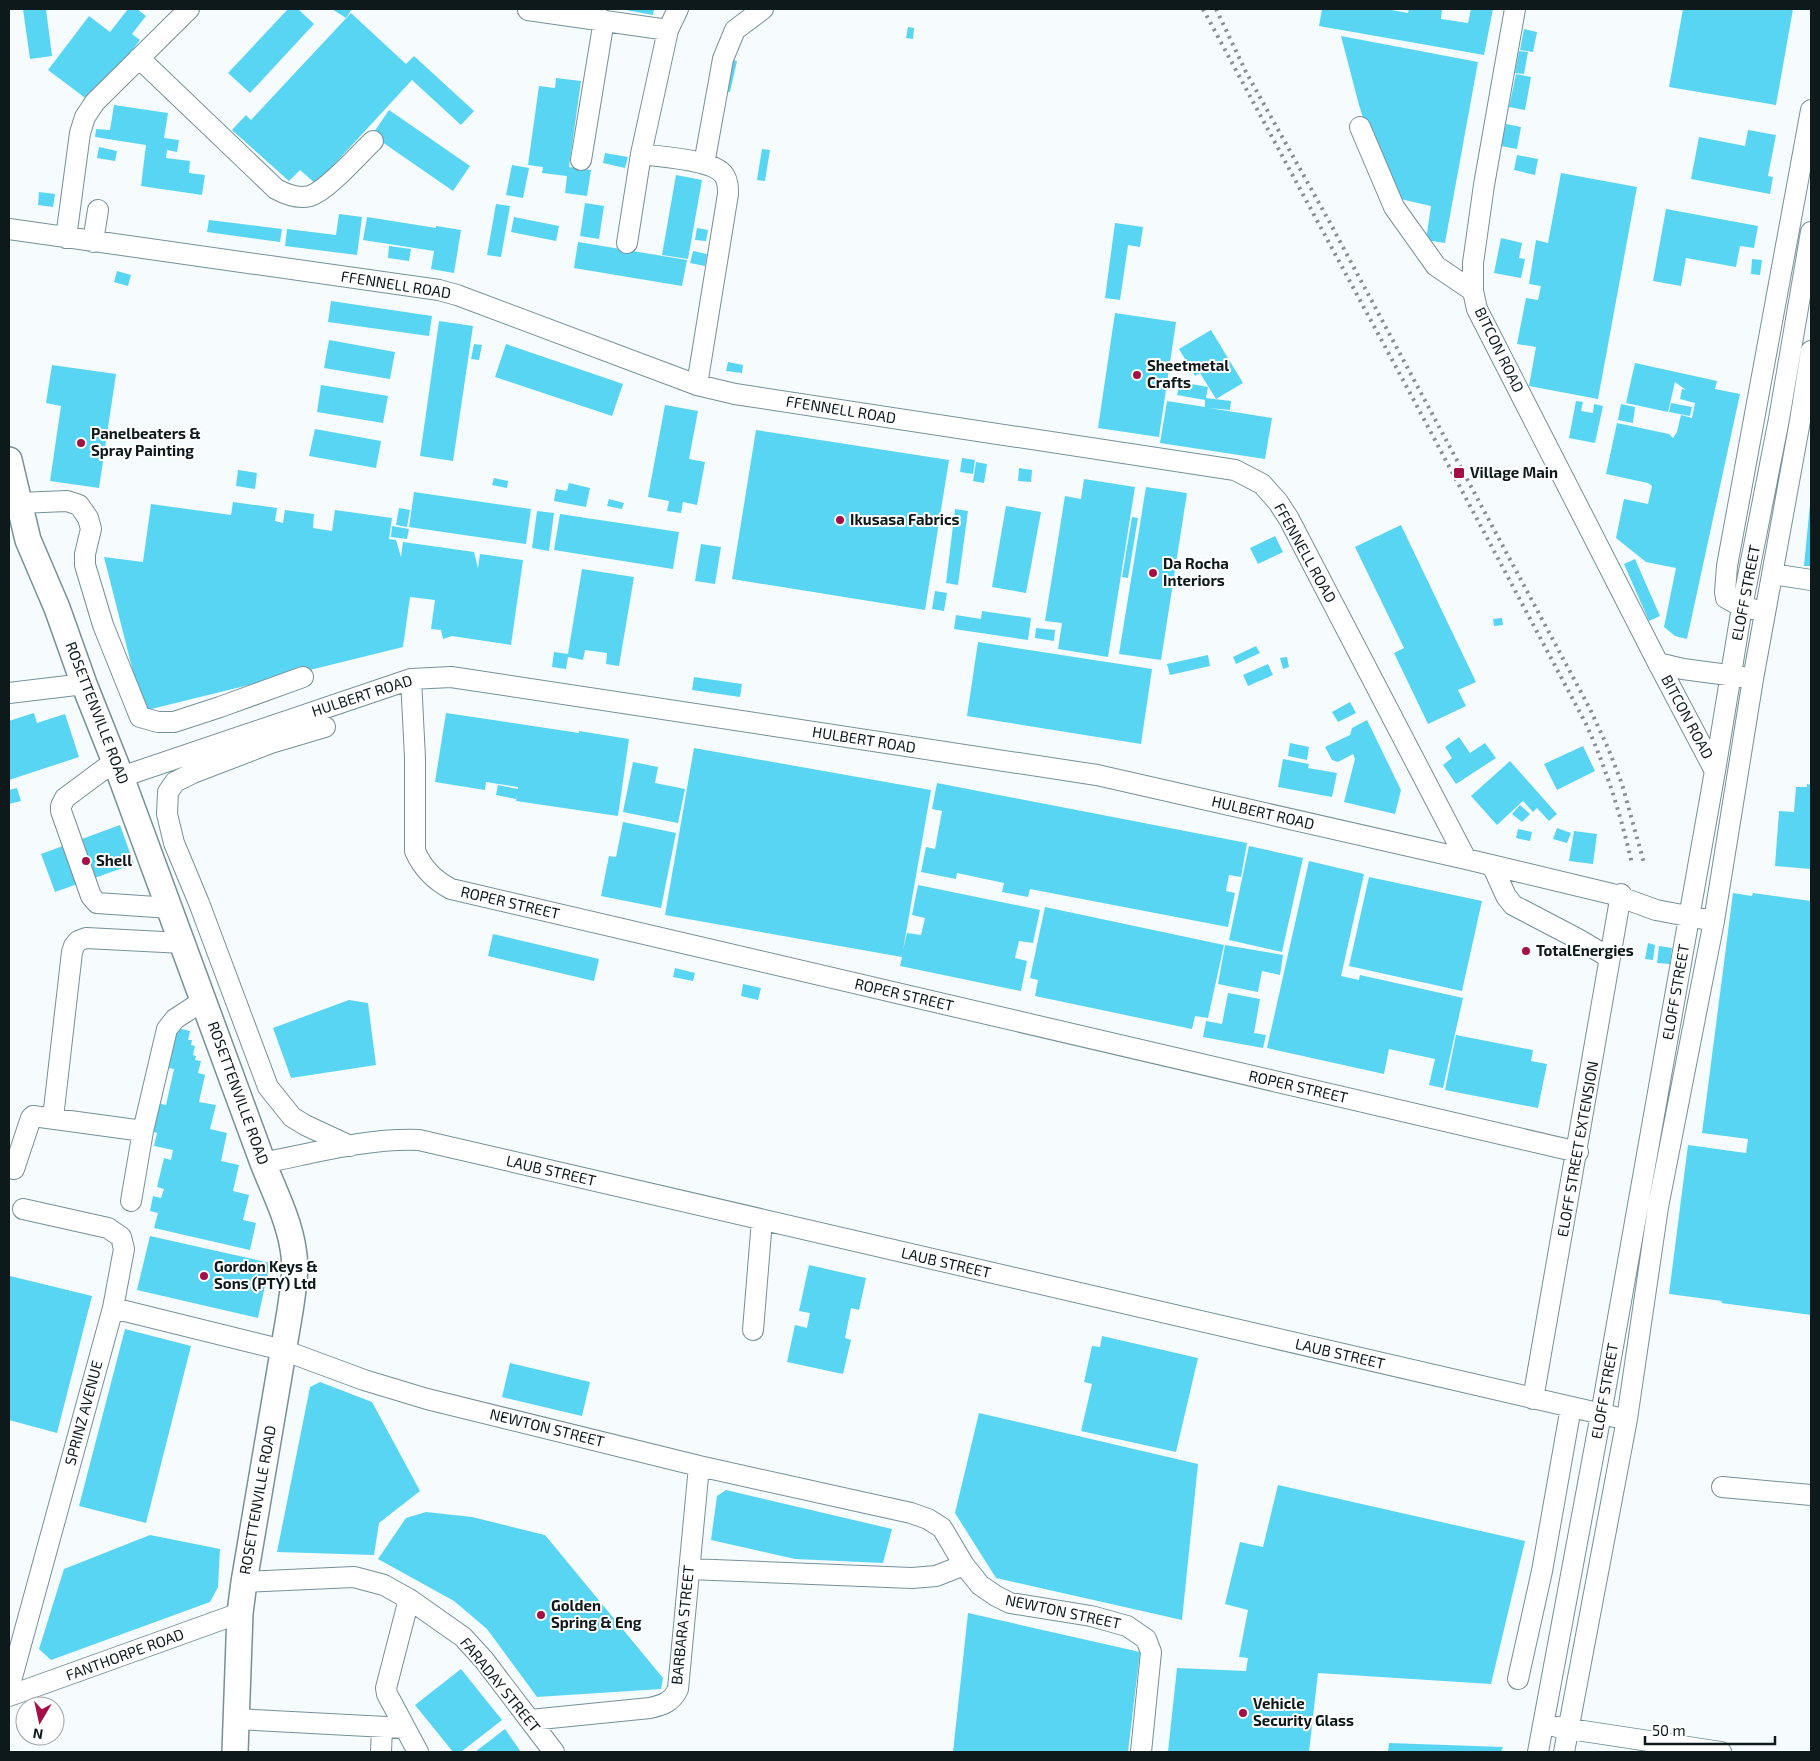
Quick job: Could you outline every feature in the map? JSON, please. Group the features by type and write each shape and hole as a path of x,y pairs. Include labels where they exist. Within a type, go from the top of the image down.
{"main road":[{"name":"ROSETTENVILLE ROAD","path":"9,460 28,540 57,608 84,684 118,769 263,1163 286,1219 294,1249 294,1278 240,1614 235,1752"}],"street":[{"path":"66,238 78,148 85,117 95,102 189,9"},
{"path":"627,243 641,154 668,30 678,9"},
{"path":"704,164 723,60 735,30 763,9"},
{"name":"BITCON ROAD","path":"1515,9 1484,185 1473,263 1473,290 1477,309 1715,771"},
{"path":"528,10 668,30"},
{"path":"581,160 604,20"},
{"path":"139,58 276,189 287,195 298,197 310,196 322,190 373,141"},
{"path":"1765,611 1742,607 1726,598 1727,566 1811,110"},
{"path":"1360,127 1394,207 1436,266 1473,290"},
{"path":"641,154 704,164 715,168 723,174 727,182 728,194 697,385"},
{"path":"93,242 98,210"},
{"name":"FFENNELL ROAD","path":"9,229 439,290 457,295 697,385 735,394 1235,470 1262,484 1278,502 1289,519 1466,859"},
{"name":"ELOFF STREET","path":"1538,1752 1649,1148 1742,607 1780,419 1811,232"},
{"name":"ELOFF STREET","path":"1564,1752 1627,1419 1658,1207 1716,915 1765,611 1806,421 1811,351"},
{"path":"1780,419 1806,421"},
{"path":"19,503 67,501 79,505 88,518 90,529 85,554 86,565 103,625 140,717 158,722 174,722 303,677"},
{"path":"1772,574 1811,580"},
{"name":"BITCON ROAD","path":"1658,663 1683,669 1753,679"},
{"name":"HULBERT ROAD","path":"170,908 97,903 91,896 61,811 61,806 66,798 118,769 411,679 451,677 1097,775 1618,895 1656,910 1690,911 1716,915"},
{"name":"ROPER STREET","path":"411,679 415,758 415,851 421,864 429,874 451,889 1578,1152"},
{"path":"9,693 84,684"},
{"path":"325,727 271,744 175,782 171,787 167,802 168,825 268,1087 292,1117 350,1146"},
{"path":"1492,865 1506,896 1513,905 1610,958"},
{"name":"ELOFF STREET EXTENSION","path":"1534,1399 1578,1152 1610,958 1618,895"},
{"path":"53,1118 74,946 86,938 186,951 216,950"},
{"path":"131,1201 143,1131 167,1029 175,1018 204,1000"},
{"path":"14,1169 31,1118 35,1115 143,1131"},
{"name":"LAUB STREET","path":"263,1163 396,1139 419,1140 1627,1419"},
{"path":"1649,1148 1669,1152"},
{"name":"SPRINZ AVENUE","path":"9,1688 113,1308 124,1248 120,1237 108,1228 23,1209"},
{"path":"753,1330 762,1220"},
{"name":"NEWTON STREET","path":"113,1308 283,1350 364,1380 427,1399 699,1466 911,1513 928,1519 942,1528 964,1565 980,1585 996,1596 1010,1603 1091,1616 1127,1626 1146,1639 1151,1652 1141,1752"},
{"path":"1518,1679 1542,1571 1571,1407"},
{"name":"BARBARA STREET","path":"530,1720 650,1708 670,1701 678,1689 699,1466"},
{"path":"1722,1487 1811,1495"},
{"path":"690,1569 912,1578 936,1576 964,1565"},
{"name":"FARADAY STREET","path":"244,1582 354,1577 384,1585 409,1598 463,1637 484,1660 554,1752"},
{"path":"409,1598 386,1688 387,1694 418,1752"},
{"name":"FANTHORPE ROAD","path":"9,1696 240,1614"},
{"path":"236,1719 405,1728"},
{"path":"1543,1724 1721,1752"},
{"path":"381,1752 382,1727"}],"building":[{"path":"23,9 46,9 52,56 30,59"},
{"path":"128,9 137,9 146,16 132,34 140,40 92,103 48,70 89,16 110,32"},
{"path":"288,9 298,9 314,24 250,93 228,73"},
{"path":"332,9 352,9 346,18"},
{"path":"620,9 654,9 653,15"},
{"path":"1322,9 1386,9 1408,13 1409,9 1442,9 1441,19 1468,23 1471,9 1493,9 1484,55 1319,26"},
{"path":"1683,9 1793,9 1776,105 1669,87"},
{"path":"351,13 406,64 414,56 474,111 461,125 412,80 316,184 300,170 289,181 232,130 246,115 251,120"},
{"path":"908,27 914,28 913,39 906,38"},
{"path":"1524,29 1537,32 1533,52 1520,50"},
{"path":"1341,36 1478,62 1445,243 1426,240 1431,206 1396,198 1375,155 1359,105"},
{"path":"1519,51 1528,52 1524,74 1515,73"},
{"path":"725,59 737,61 730,92 719,90"},
{"path":"1516,74 1531,77 1525,110 1509,107"},
{"path":"556,78 581,81 569,167 591,170 587,196 565,193 567,176 542,173 543,167 528,165 539,86 555,88"},
{"path":"114,105 168,113 164,138 179,140 177,152 167,150 166,158 190,161 189,173 205,175 202,195 141,186 146,145 95,137 96,129 110,130"},
{"path":"389,110 470,166 453,191 372,135"},
{"path":"1506,124 1521,127 1517,149 1501,146"},
{"path":"1748,130 1776,135 1768,176 1773,177 1770,194 1691,179 1699,137 1745,146"},
{"path":"99,147 117,151 115,161 97,158"},
{"path":"762,149 770,150 765,181 757,180"},
{"path":"605,153 628,157 625,168 603,163"},
{"path":"1517,155 1538,159 1535,175 1514,170"},
{"path":"512,165 529,168 523,198 506,195"},
{"path":"1561,173 1637,187 1598,399 1529,386 1536,347 1517,344 1526,298 1538,300 1541,286 1529,284 1536,240 1548,243"},
{"path":"676,175 702,180 688,259 662,255"},
{"path":"39,192 55,194 53,207 38,205"},
{"path":"585,203 604,206 599,239 580,236"},
{"path":"496,204 510,206 501,257 487,255"},
{"path":"1666,209 1758,226 1754,248 1740,246 1736,267 1686,258 1681,286 1653,281"},
{"path":"339,214 362,217 357,255 285,246 287,229 336,235"},
{"path":"367,217 461,230 454,273 431,269 434,251 363,240"},
{"path":"514,217 559,226 556,241 511,232"},
{"path":"209,220 282,229 280,242 207,232"},
{"path":"1115,223 1143,227 1140,247 1128,245 1120,300 1105,298"},
{"path":"697,228 708,230 706,241 695,240"},
{"path":"1501,238 1522,243 1519,258 1525,259 1521,278 1494,273"},
{"path":"578,242 687,260 682,286 574,268"},
{"path":"389,246 411,249 409,261 388,258"},
{"path":"693,251 707,254 705,266 690,263"},
{"path":"1752,259 1762,260 1760,275 1751,274"},
{"path":"117,271 131,275 128,286 114,282"},
{"path":"331,301 432,316 429,336 328,322"},
{"name":"Sheetmetal Crafts","path":"1115,313 1176,322 1159,437 1098,428"},
{"path":"439,321 473,326 453,461 420,456"},
{"path":"1211,330 1243,383 1216,399 1200,373 1195,376 1179,349"},
{"path":"329,340 395,352 390,379 324,368"},
{"path":"474,344 482,345 479,360 471,359"},
{"path":"506,344 623,384 612,416 495,377"},
{"path":"728,362 743,365 742,373 726,371"},
{"path":"1635,363 1717,381 1715,389 1740,394 1687,639 1675,636 1664,627 1676,568 1646,562 1616,538 1624,499 1648,504 1652,486 1648,483 1606,474 1617,423 1669,434 1673,438 1677,432 1681,415 1692,418 1695,403 1680,399 1682,389 1686,390 1675,382 1668,412 1626,403"},
{"name":"Panelbeaters & Spray Painting","path":"52,365 116,374 99,488 50,481 61,406 46,403"},
{"path":"1180,382 1208,387 1206,398 1231,401 1230,410 1209,408 1272,418 1265,459 1160,443 1167,401 1205,407 1205,400 1177,395"},
{"path":"321,385 388,396 383,423 317,412"},
{"path":"1576,401 1583,402 1581,411 1593,413 1594,404 1603,406 1595,443 1569,438"},
{"path":"1671,403 1692,407 1690,416 1669,412"},
{"path":"1621,404 1635,407 1633,423 1618,420"},
{"path":"665,405 698,411 689,459 705,462 697,505 683,502 681,513 667,511 669,501 648,497"},
{"path":"315,429 381,441 376,468 309,456"},
{"name":"Ikusasa Fabrics","path":"756,430 949,460 925,610 732,579"},
{"path":"962,458 975,460 973,474 960,472"},
{"path":"976,462 987,464 984,483 973,481"},
{"path":"1019,468 1032,470 1031,482 1018,481"},
{"path":"238,470 257,473 255,489 236,486"},
{"path":"494,478 508,481 507,488 492,485"},
{"path":"1084,479 1135,487 1108,657 1058,649 1062,623 1045,621 1065,496 1081,499"},
{"path":"569,483 590,488 586,507 554,501 556,489 567,491"},
{"name":"Da Rocha Interiors","path":"1146,487 1187,493 1161,660 1119,654"},
{"path":"414,492 531,509 526,544 409,527"},
{"path":"609,499 624,503 622,509 607,506"},
{"path":"233,502 277,508 275,521 283,523 285,510 314,514 313,528 332,531 335,510 392,518 389,539 396,540 401,557 403,542 474,552 478,568 480,554 523,560 511,645 452,636 443,639 441,630 431,629 435,600 410,597 403,647 143,711 104,557 143,562 151,504 231,515"},
{"path":"1810,504 1811,566 1804,566"},
{"path":"1006,506 1041,512 1026,593 992,587"},
{"path":"399,508 410,510 407,527 396,525"},
{"path":"955,509 968,511 958,585 946,583"},
{"path":"537,511 554,513 549,551 532,548"},
{"path":"560,514 679,532 673,569 554,550"},
{"path":"1132,517 1138,518 1128,578 1122,577"},
{"path":"1401,525 1476,682 1458,690 1466,706 1428,724 1394,653 1404,648 1355,547"},
{"path":"392,526 409,529 407,539 391,537"},
{"path":"1275,536 1283,552 1258,564 1250,548"},
{"path":"701,544 721,547 715,584 695,581"},
{"path":"1635,559 1660,616 1649,621 1624,564"},
{"path":"582,569 634,577 619,666 606,664 607,653 585,650 583,660 568,657 566,669 552,667 554,652 568,654"},
{"path":"935,591 947,593 944,611 932,609"},
{"path":"982,611 1031,618 1028,640 954,629 956,615 981,619"},
{"path":"1502,618 1503,625 1494,626 1493,619"},
{"path":"1036,628 1055,630 1054,641 1035,638"},
{"path":"978,642 1152,669 1141,744 967,716"},
{"path":"1256,646 1260,653 1236,664 1233,657"},
{"path":"1208,655 1210,666 1170,675 1167,664"},
{"path":"1287,657 1289,667 1283,669 1280,658"},
{"path":"1268,664 1273,675 1248,686 1243,675"},
{"path":"694,677 742,684 740,697 692,690"},
{"path":"1350,702 1356,713 1338,722 1332,712"},
{"path":"34,713 37,723 65,714 79,757 9,780 9,721"},
{"path":"446,713 629,739 618,816 516,801 517,794 516,799 496,795 498,785 518,789 518,787 486,782 485,790 435,782"},
{"path":"1367,720 1401,790 1395,814 1344,802 1355,759 1353,754 1338,762 1332,760 1325,747 1350,735 1352,728"},
{"path":"1459,737 1470,753 1485,743 1496,758 1456,784 1443,765 1452,758 1445,747"},
{"path":"1290,743 1309,747 1307,760 1288,756"},
{"path":"1583,746 1595,771 1557,790 1544,764"},
{"path":"694,748 931,790 903,950 907,933 921,935 925,918 912,915 918,885 1040,910 1033,943 1019,941 1015,958 1027,961 1021,991 900,966 902,957 665,915"},
{"path":"1283,759 1309,764 1308,768 1337,773 1332,797 1278,787"},
{"path":"1510,761 1557,814 1549,821 1537,808 1533,812 1523,801 1497,825 1471,796"},
{"path":"633,762 658,767 655,783 685,789 678,823 623,812"},
{"path":"937,783 1247,843 1241,877 1229,875 1226,891 1235,893 1228,927 1030,889 1028,897 1002,892 1004,883 957,873 956,879 921,872 926,847 935,849 942,811 932,809"},
{"path":"1807,784 1811,785 1811,869 1775,866 1779,811 1794,812 1796,787 1807,787"},
{"path":"17,788 21,801 9,804 9,790"},
{"path":"1520,805 1530,814 1522,822 1512,814"},
{"path":"623,822 676,833 661,908 601,896 609,856 616,857"},
{"path":"120,825 134,864 55,892 41,854"},
{"path":"1557,828 1571,833 1567,843 1553,839"},
{"path":"1518,829 1532,832 1530,841 1516,838"},
{"path":"1574,831 1597,834 1593,864 1569,861"},
{"path":"1249,846 1303,858 1282,952 1229,940"},
{"path":"1309,861 1364,874 1341,976 1359,980 1360,975 1463,998 1443,1088 1429,1085 1435,1059 1389,1049 1384,1074 1267,1048"},
{"path":"1369,877 1482,901 1462,991 1349,966"},
{"path":"1733,893 1752,896 1753,893 1811,901 1811,1315 1669,1294 1688,1145 1746,1153 1748,1139 1702,1133"},
{"path":"1045,907 1224,945 1208,1018 1195,1016 1192,1029 1035,996 1038,980 1030,978"},
{"path":"493,934 599,959 594,981 488,956"},
{"path":"1648,943 1655,945 1653,960 1645,959"},
{"path":"1225,945 1283,955 1280,975 1262,971 1258,992 1218,984"},
{"path":"1659,946 1672,948 1670,964 1657,963"},
{"path":"675,968 695,973 693,981 673,977"},
{"path":"743,984 761,988 758,1000 741,996"},
{"path":"1228,993 1260,999 1254,1033 1266,1035 1263,1048 1203,1037 1206,1021 1222,1024"},
{"path":"349,1000 368,1003 376,1065 291,1078 273,1028"},
{"path":"177,1028 190,1031 188,1040 192,1040 191,1045 195,1046 193,1055 196,1056 195,1060 201,1061 198,1073 205,1075 199,1102 216,1105 210,1129 227,1133 221,1161 239,1165 233,1191 249,1195 243,1220 256,1223 250,1250 154,1228 158,1213 150,1211 153,1196 161,1198 164,1189 157,1187 164,1158 171,1160 173,1150 154,1146 157,1133 151,1131 157,1103 166,1105 174,1069 168,1068"},
{"path":"1456,1035 1533,1050 1531,1061 1547,1064 1538,1108 1445,1090"},
{"name":"Gordon Keys & Sons (PTY) Ltd","path":"150,1236 270,1263 258,1318 137,1290"},
{"path":"809,1265 866,1278 859,1310 851,1308 845,1338 851,1340 843,1374 787,1362 795,1325 807,1328 810,1313 799,1311"},
{"path":"10,1276 92,1296 57,1433 9,1420"},
{"path":"125,1329 191,1346 146,1523 79,1506"},
{"path":"1102,1336 1198,1358 1176,1452 1081,1431 1092,1384 1084,1382 1092,1346 1100,1347"},
{"path":"510,1363 590,1382 582,1416 502,1397"},
{"path":"320,1382 372,1402 420,1491 379,1523 374,1555 277,1552 310,1387"},
{"path":"979,1413 1198,1464 1182,1620 996,1578 955,1513"},
{"path":"1278,1485 1525,1541 1491,1684 1318,1673 1309,1752 1168,1752 1177,1668 1246,1671 1248,1658 1239,1657 1248,1610 1225,1604 1240,1542 1263,1547"},
{"path":"726,1490 892,1529 883,1563 795,1559 711,1540 717,1496"},
{"name":"Golden Spring & Eng","path":"426,1512 472,1517 545,1535 663,1678 661,1689 537,1697 487,1629 454,1601 378,1559 406,1518"},
{"path":"150,1535 220,1549 218,1587 210,1602 51,1660 39,1649 64,1569"},
{"path":"968,1613 1140,1652 1128,1752 953,1752"},
{"path":"461,1669 502,1720 461,1752 453,1752 415,1705"},
{"path":"505,1729 521,1752 475,1752"},
{"name":"Vehicle Security Glass","path":"1389,1743 1503,1747 1501,1752 1388,1752"}],"railway":[{"path":"1203,9 1586,724 1613,793 1632,864"},
{"path":"1216,9 1246,72 1329,221 1590,709 1622,784 1644,863"}],"place":[{"name":"Sheetmetal Crafts","path":"1137,375"},
{"name":"Panelbeaters & Spray Painting","path":"81,443"},
{"name":"Village Main","path":"1459,473"},
{"name":"Ikusasa Fabrics","path":"840,520"},
{"name":"Da Rocha Interiors","path":"1153,573"},
{"name":"Shell","path":"86,861"},
{"name":"TotalEnergies","path":"1526,951"},
{"name":"Gordon Keys & Sons (PTY) Ltd","path":"204,1276"},
{"name":"Golden Spring & Eng","path":"541,1615"},
{"name":"Vehicle Security Glass","path":"1243,1713"}]}
